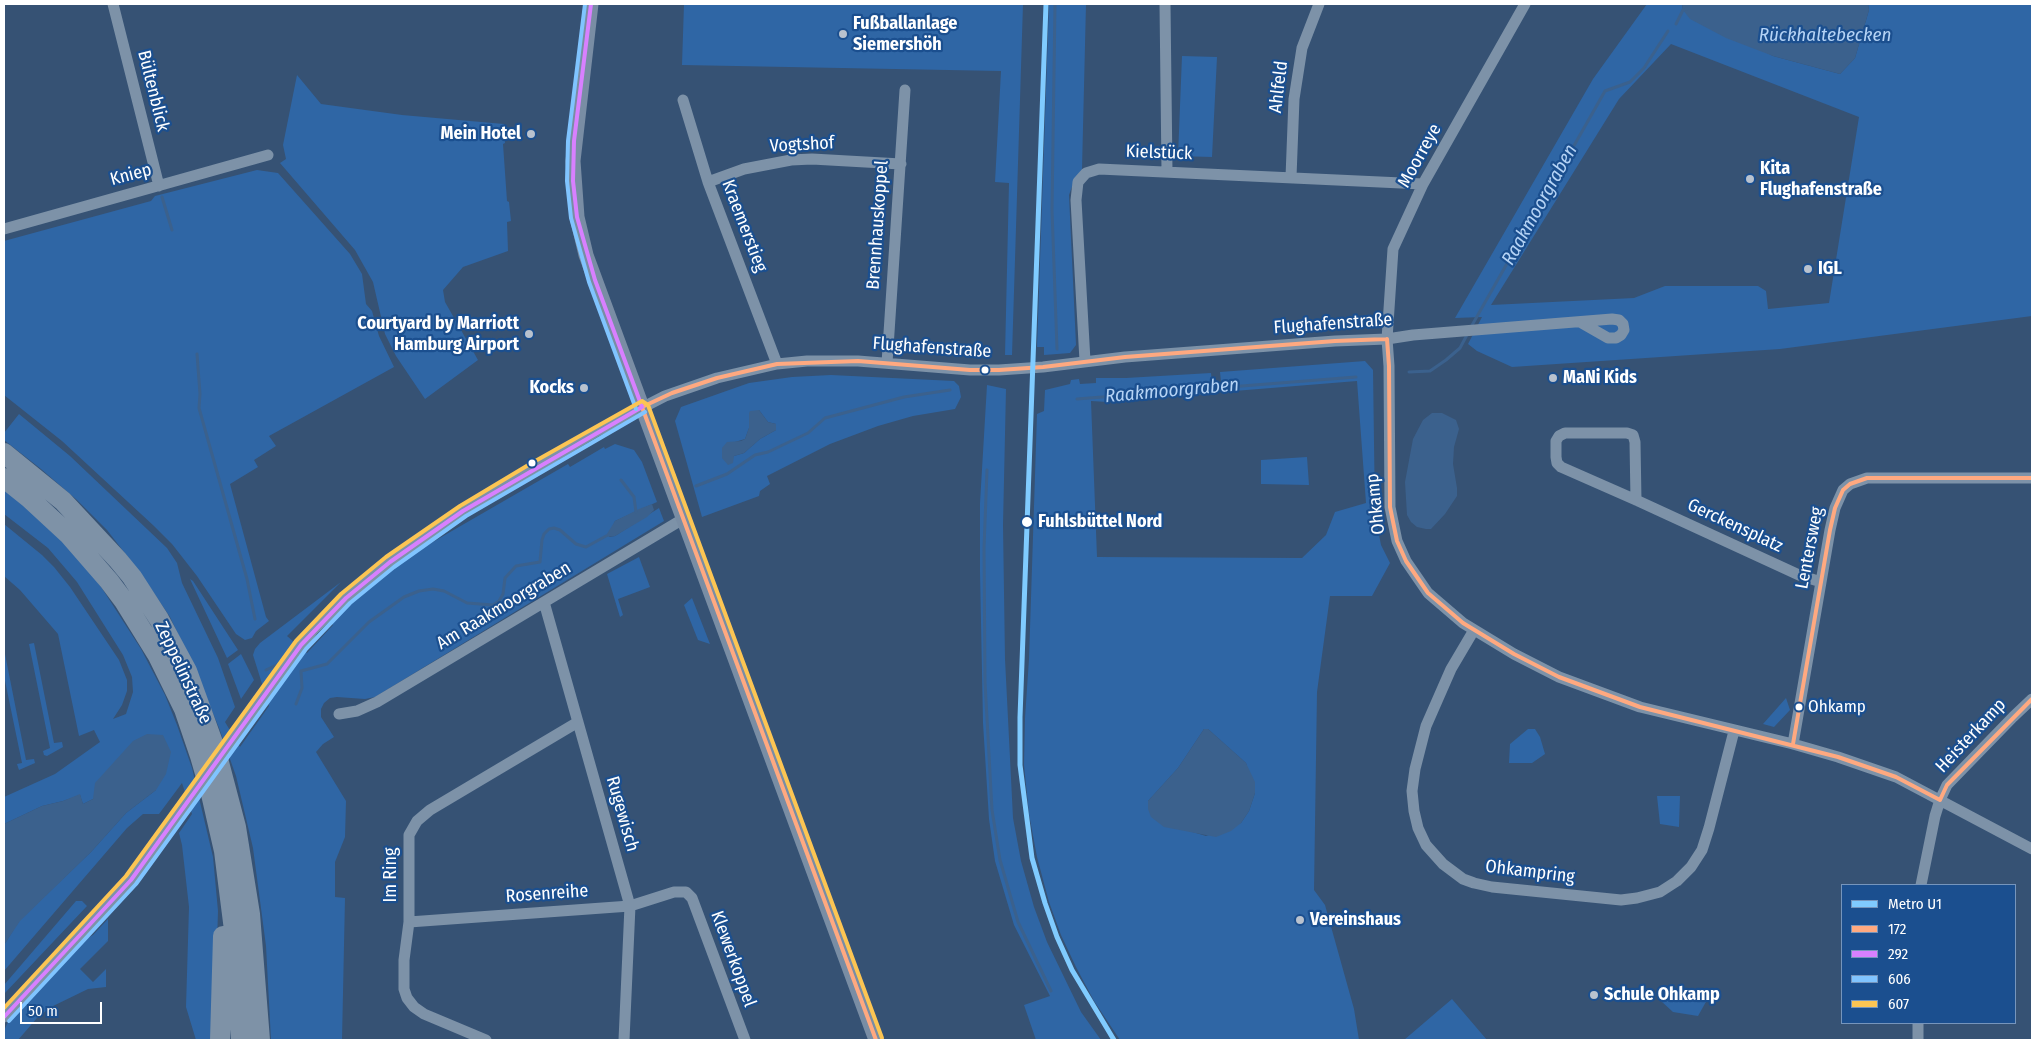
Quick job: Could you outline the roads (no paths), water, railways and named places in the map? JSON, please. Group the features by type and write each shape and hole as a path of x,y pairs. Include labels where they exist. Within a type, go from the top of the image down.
{"highway":[{"name":"Zeppelinstraße","path":"4,453 63,501 118,560 147,600 187,671 216,751 236,827 250,914 260,1040"},
{"name":"Zeppelinstraße","path":"4,478 50,516 96,566 124,601 158,656 184,709 211,794 224,851 234,930 242,1040"},
{"path":"220,1040 224,950 224,851"}],"main road":[{"path":"591,4 574,141 573,181 577,217 592,272 876,1040"}],"street":[{"name":"Bültenblick","path":"113,4 159,186"},
{"path":"1165,4 1167,171"},
{"name":"Ahlfeld","path":"1291,178 1294,99 1302,48 1318,4"},
{"name":"Moorreye","path":"1387,339 1394,249 1423,184 1525,4"},
{"name":"Brennhauskoppel","path":"886,363 905,90"},
{"name":"Kraemerstieg","path":"683,100 708,182 777,364"},
{"name":"Kniep","path":"4,229 268,155"},
{"name":"Vogtshof","path":"708,182 744,169 791,160 819,159 900,164"},
{"name":"Kielstück","path":"1085,361 1076,200 1078,182 1086,172 1098,168 1423,184"},
{"name":"Flughafenstraße","path":"4,1017 131,880 159,844 301,644 346,598 431,533 532,468 642,407 672,393 717,378 777,364 837,361 970,370 999,370 1043,367 1085,361 1335,341 1387,339 1580,322"},
{"name":"Ohkamp","path":"1387,339 1389,361 1390,507 1397,541 1406,561 1428,594 1453,615 1474,630 1546,671 1590,690 1640,708 1793,744 1896,777 2032,849"},
{"name":"Gerckensplatz","path":"1636,500 1636,442 1633,435 1626,433 1565,433 1559,436 1556,442 1556,461 1559,466 1799,575 1821,582"},
{"name":"Lentersweg","path":"1793,744 1835,508 1843,490 1850,484 1867,478 2032,478"},
{"name":"Am Raakmoorgraben","path":"339,714 357,711 377,702 683,519"},
{"name":"Rugewisch","path":"544,602 630,906 624,1040"},
{"name":"Ohkampring","path":"1474,630 1451,669 1431,713 1420,747 1412,791 1418,828 1426,845 1443,864 1463,879 1499,888 1621,900 1660,892 1677,881 1691,867 1702,850 1734,731"},
{"name":"Heisterkamp","path":"1922,884 1940,800 1947,785 2012,717 2032,699"},
{"name":"Im Ring","path":"486,1040 424,1014 414,1007 407,998 404,989 404,960 409,922 409,835 417,821 430,810 578,722"},
{"name":"Rosenreihe","path":"409,922 630,906 674,892 686,892"},
{"name":"Klewerkoppel","path":"686,892 692,898 745,1040"},
{"path":"1918,1024 1918,1040"}],"water":[{"name":"Rückhaltebecken","path":"1682,4 1868,4 1869,10 1855,58 1840,74 1773,56 1726,38 1690,19 1683,10"},
{"path":"759,410 768,422 776,424 776,430 760,439 744,453 734,456 733,463 728,465 722,458 722,448 727,442 745,439 749,428 749,413 750,411"},
{"path":"1432,413 1442,413 1456,420 1459,429 1454,447 1453,464 1457,496 1445,514 1431,529 1426,529 1417,527 1407,515 1405,482 1413,439 1423,420"},
{"path":"652,504 654,510 647,517 615,536 605,537 615,521"},
{"path":"1204,729 1208,729 1246,763 1255,782 1255,793 1249,811 1241,823 1231,831 1216,837 1164,827 1151,817 1148,809 1148,801 1178,768"},
{"path":"147,734 163,735 171,752 166,774 156,790 126,813 91,852 20,921 4,945 4,824 42,806 63,801 80,794 83,804 93,799 95,783 133,741"}],"waterway":[{"path":"1055,4 1052,210 1057,349"},
{"name":"Raakmoorgraben","path":"1676,24 1683,10 1687,9"},
{"name":"Raakmoorgraben","path":"1471,327 1605,91 1630,82 1644,68 1668,31"},
{"path":"162,197 172,230"},
{"name":"Raakmoorgraben","path":"1409,372 1430,371 1460,348 1468,333"},
{"path":"197,354 200,394 199,408 247,579 255,619"},
{"name":"Raakmoorgraben","path":"1077,399 1356,377"},
{"name":"Raakmoorgraben","path":"696,486 727,474 755,455 768,452 808,433 825,418 904,397 950,390"},
{"path":"987,470 984,548 985,682 992,810 1000,860 1018,922 1051,991"},
{"path":"621,480 634,497 636,512"},
{"name":"Raakmoorgraben","path":"301,671 327,664 369,622 404,597 419,591 433,589 444,591 467,603 493,605 499,601 503,594 505,578 516,566 540,562 542,540 544,534 549,529 560,530 576,544 586,547 606,536"},
{"name":"Raakmoorgraben","path":"266,670 281,663"},
{"path":"296,704 302,688 301,671"}],"metro line":[{"name":"U1","path":"1046,4 1020,717 1020,765 1032,858 1045,903 1057,937 1072,970 1114,1040"}],"place":[{"name":"Fußballanlage Siemershöh","path":"843,34"},
{"name":"Mein Hotel","path":"531,134"},
{"name":"Kita Flughafenstraße","path":"1750,179"},
{"name":"IGL","path":"1808,269"},
{"name":"Courtyard by Marriott Hamburg Airport","path":"529,334"},
{"name":"MaNi Kids","path":"1553,378"},
{"name":"Kocks","path":"584,388"},
{"name":"Fuhlsbüttel Nord","path":"1027,522"},
{"name":"Ohkamp","path":"1799,707"},
{"name":"Vereinshaus","path":"1300,920"},
{"name":"Schule Ohkamp","path":"1594,995"}]}
